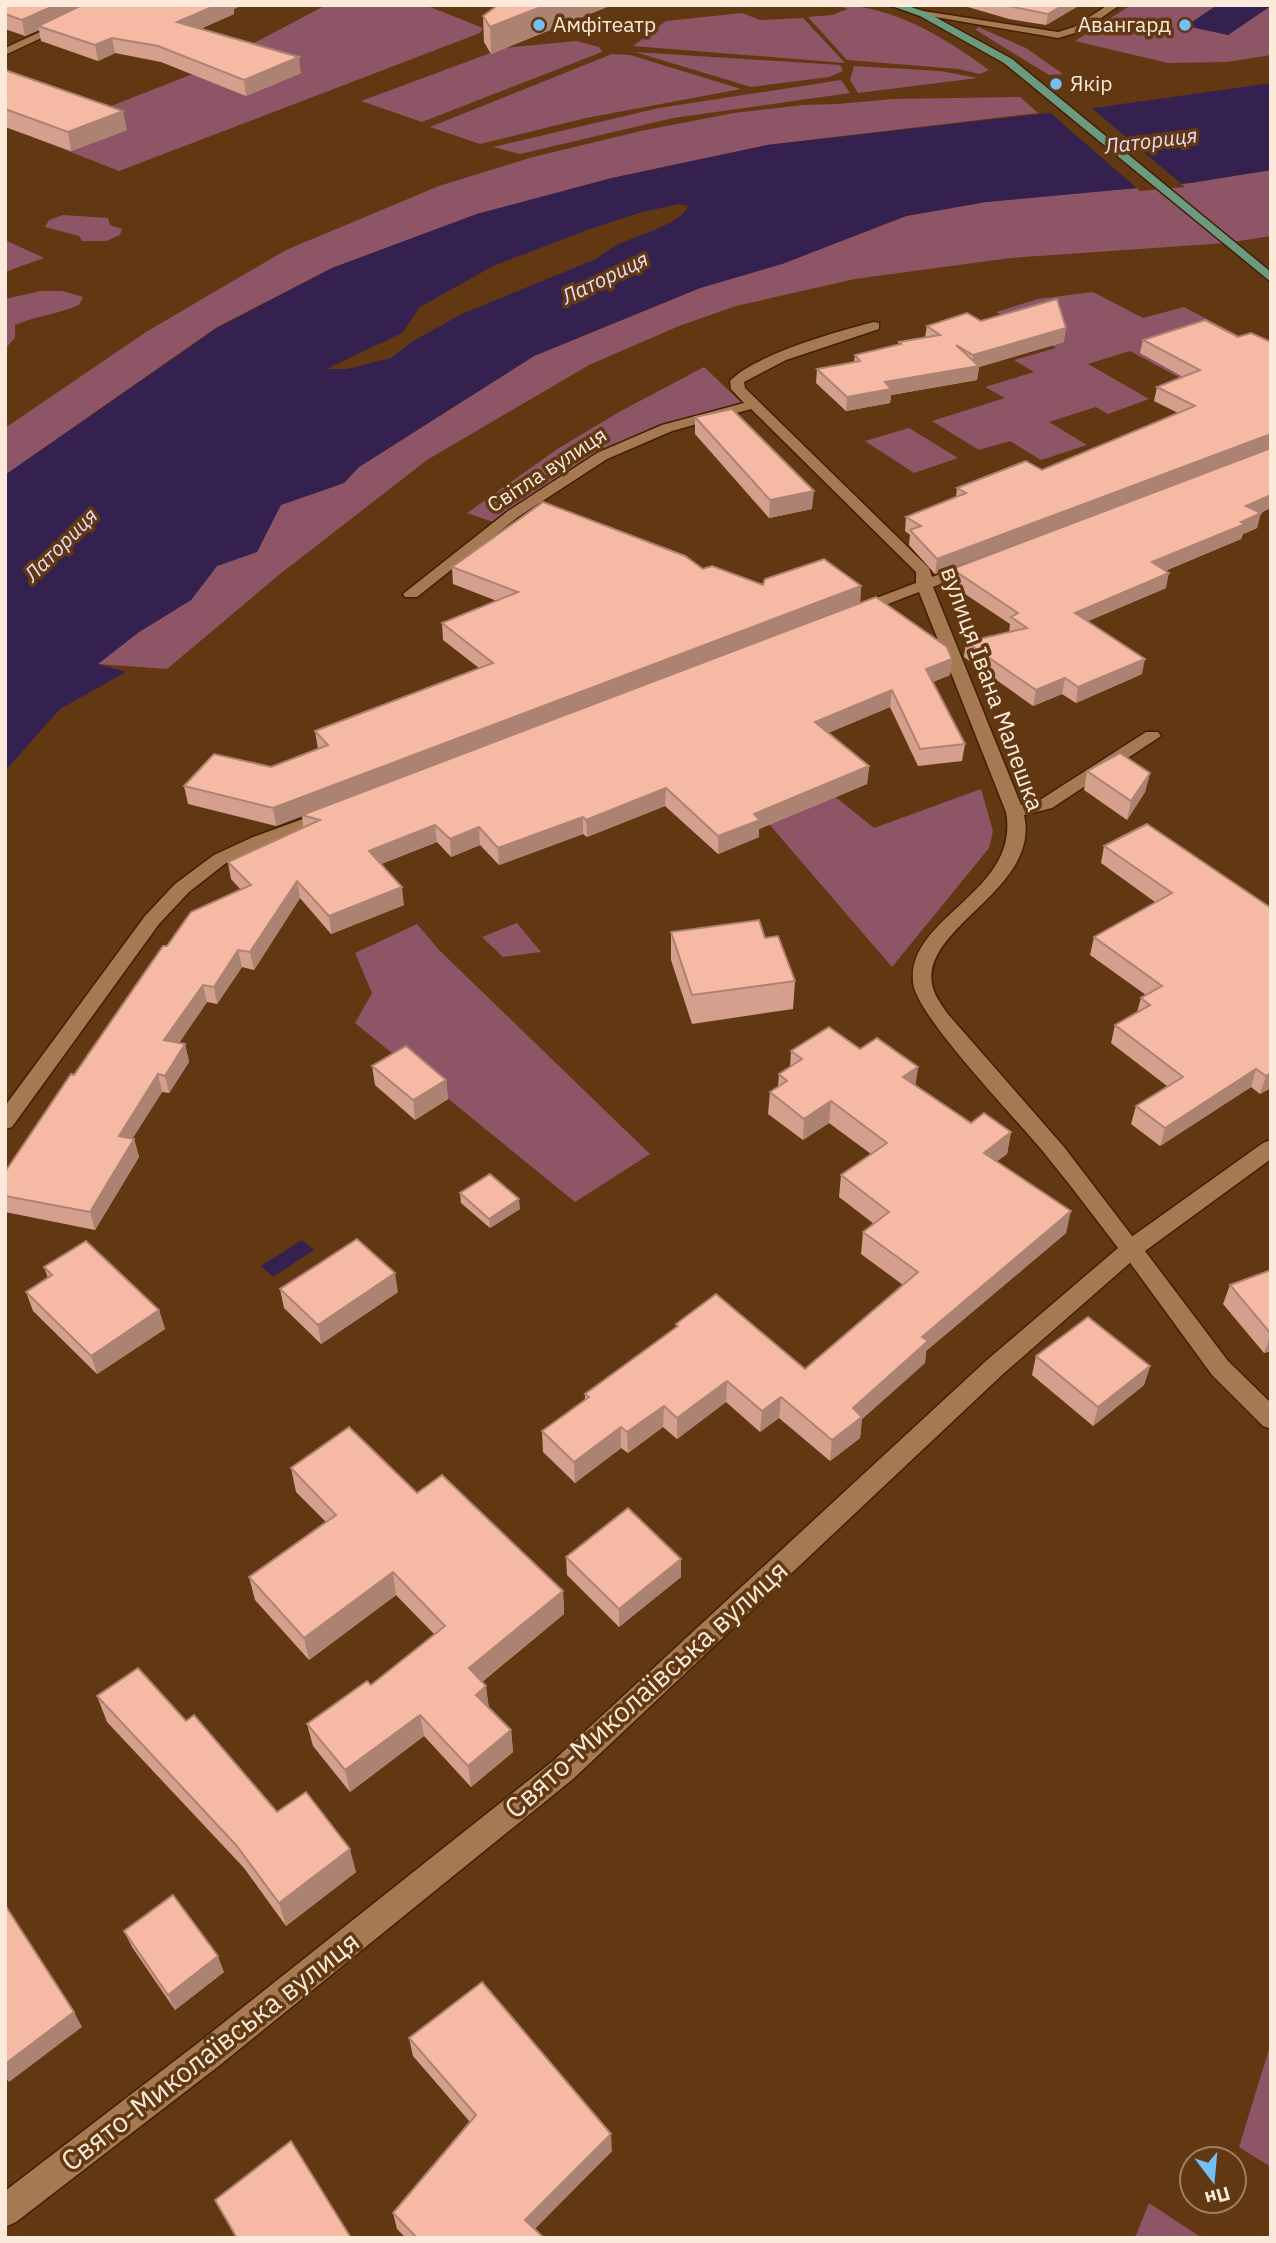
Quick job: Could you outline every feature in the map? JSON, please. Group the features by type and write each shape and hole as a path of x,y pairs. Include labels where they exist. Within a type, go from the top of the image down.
{"main road":[{"path":"894,5 923,14 1008,61 1265,274"}],"street":[{"path":"5,52 107,5"},
{"path":"923,14 1058,35 1078,29 1115,5"},
{"path":"754,404 738,389 737,382 745,373 874,326"},
{"name":"вулиця Івана Малешка","path":"754,404 924,571 924,585 1015,812 1018,834 1009,862 940,937 926,961 922,979 928,999 940,1018 1056,1152 1220,1368 1271,1419"},
{"name":"Світла вулиця","path":"411,594 513,514 603,456 667,428 754,404"},
{"path":"833,620 989,560"},
{"path":"1015,812 1046,804 1152,736"},
{"path":"5,1122 152,920 182,888 220,859 350,806"},
{"name":"Свято-Миколаївська вулиця","path":"5,2211 209,2054 563,1770 995,1367 1131,1249 1271,1148"}],"shaded area":[{"path":"326,5 425,5 483,28 480,33 119,171 32,137 203,70"},
{"path":"837,5 858,6 898,17 955,46 989,70 980,74 958,69 847,60 808,17 832,15 848,9"},
{"name":"Авангард","path":"1131,5 1271,5 1271,55 1227,62 1168,63 1075,41"},
{"path":"742,13 760,20 803,18 845,63 633,46 666,21"},
{"path":"978,27 1026,48 1063,74 1049,75 976,30"},
{"path":"576,41 599,47 602,52 422,122 361,101 504,48"},
{"path":"635,52 840,65 843,71 829,77 751,87"},
{"path":"612,54 630,55 741,89 586,118 480,144 430,127"},
{"path":"854,66 940,71 978,78 858,93 850,80"},
{"path":"841,80 850,93 673,118 520,154 493,147 659,108"},
{"path":"1020,97 1038,113 767,145 612,178 477,214 332,268 217,327 5,475 5,428 146,332 286,250 439,186 533,157 641,131 734,113 892,99"},
{"path":"1271,170 1271,236 1226,243 1010,258 855,279 736,306 679,326 589,365 427,460 280,574 167,669 97,664 139,632 191,600 217,566 257,552 280,505 344,483 359,467 534,356 700,288 782,264 906,216 986,202 1190,183"},
{"path":"63,215 108,218 110,225 122,229 120,235 106,241 82,241 79,236 45,227 49,220"},
{"path":"5,240 44,258 5,272"},
{"path":"41,291 63,291 83,297 79,305 15,325 15,338 5,349 5,299"},
{"path":"1093,292 1143,318 1184,307 1249,341 1193,385 1130,351 1088,364 1149,399 1108,414 1096,407 1049,422 1087,445 1041,460 1010,441 979,450 932,421 1005,398 985,387 1034,372 1014,360 1056,348 996,312 1038,299"},
{"path":"704,367 742,403 617,443 493,522 467,513 559,448 619,412"},
{"path":"909,428 958,458 914,473 865,441"},
{"path":"803,771 874,828 981,789 993,831 989,848 892,967 769,824"},
{"path":"517,923 541,952 503,957 482,937"},
{"path":"417,924 440,951 650,1154 575,1202 355,1023 372,993 355,953"},
{"path":"1270,2046 1271,2167 1248,2153 1248,2145 1240,2145"},
{"path":"1149,2203 1202,2238 1135,2238"}],"water":[{"path":"1217,5 1271,6 1228,35 1186,26"},
{"name":"Латориця","path":"1271,83 1271,170 1190,183 986,202 906,216 782,264 700,288 534,356 359,467 344,483 281,505 257,552 217,566 191,600 139,632 98,664 126,672 60,709 5,771 5,475 217,328 332,268 477,214 612,178 767,145 1101,107","holes":["679,204 688,206 676,219 615,246 596,259 462,314 413,341 391,358 347,369 326,369 402,333 420,307 493,266 642,212"]},
{"path":"302,1240 314,1250 273,1277 261,1266"}],"pier":[{"path":"1088,105 1185,187 1140,191 1046,109"}],"building":[{"path":"5,5 56,5 22,20 5,14"},
{"path":"82,5 217,5 177,22 299,57 244,80 158,46 112,38 95,45 38,26"},
{"path":"498,5 546,5 490,27 483,16"},
{"path":"1003,5 1063,5 1048,14"},
{"path":"5,70 123,111 68,132 5,109"},
{"path":"1057,299 1066,328 973,355 956,345 979,366 885,382 891,389 847,397 817,369 860,361 855,355 901,344 899,342 940,335 927,326 967,313 981,321"},
{"path":"1205,320 1238,337 1251,333 1271,342 1271,434 937,559 910,530 921,526 906,517 966,493 957,488 1026,461 1042,470 1195,406 1157,387 1200,370 1143,340"},
{"path":"732,409 814,491 770,500 695,417"},
{"path":"1271,448 1271,495 1246,506 1261,513 1241,522 1245,524 1152,562 1169,573 1075,613 1145,659 1078,687 1065,678 1036,690 966,642 1027,628 1011,617 1018,613 952,569"},
{"path":"543,502 685,556 703,569 712,566 763,585 765,579 824,559 861,586 273,808 184,786 214,754 271,767 328,745 315,731 493,663 442,623 518,592 452,567"},
{"path":"876,597 947,647 952,659 926,669 965,744 920,749 892,690 815,722 869,766 754,814 760,820 718,836 666,788 586,820 583,817 498,848 479,827 450,839 435,825 369,851 402,887 329,916 297,881 250,952 238,950 214,987 203,985 164,1040 185,1044 165,1076 158,1074 119,1136 134,1139 90,1212 5,1196 5,1172 163,946 167,946 191,912 251,885 228,862 320,820 302,815"},
{"path":"1120,753 1150,773 1131,801 1087,771"},
{"path":"1147,824 1271,908 1271,1073 1266,1076 1256,1069 1165,1128 1136,1106 1183,1077 1115,1025 1150,1005 1141,998 1162,986 1094,937 1172,893 1104,846"},
{"path":"759,920 765,938 778,936 795,981 692,995 671,932"},
{"path":"829,1027 860,1049 877,1038 918,1067 903,1077 971,1123 984,1113 1011,1132 984,1153 1071,1211 922,1337 928,1341 853,1408 862,1417 832,1440 781,1397 762,1411 727,1381 677,1418 664,1406 627,1432 621,1427 574,1462 542,1431 589,1397 585,1394 678,1326 676,1324 716,1294 805,1369 918,1272 863,1232 889,1212 841,1175 887,1143 831,1101 804,1119 770,1092 787,1081 779,1074 802,1059 791,1051"},
{"path":"406,1046 446,1080 413,1100 372,1066"},
{"path":"490,1174 519,1199 489,1219 460,1193"},
{"path":"357,1239 395,1273 318,1325 280,1289"},
{"path":"86,1241 159,1310 91,1356 26,1292 52,1275 44,1267"},
{"path":"1271,1270 1271,1334 1230,1285"},
{"path":"1088,1317 1150,1366 1098,1407 1036,1356"},
{"path":"349,1427 417,1493 442,1475 563,1591 469,1668 486,1686 476,1695 511,1730 468,1766 420,1715 345,1770 307,1724 367,1681 371,1685 445,1626 393,1572 304,1638 249,1577 336,1515 291,1468"},
{"path":"628,1508 681,1559 619,1609 566,1557"},
{"path":"138,1668 186,1721 194,1715 277,1812 306,1792 350,1849 279,1903 236,1845 97,1696"},
{"path":"173,1895 218,1956 168,1995 124,1931"},
{"path":"5,1905 74,2012 5,2064"},
{"path":"482,1982 611,2134 525,2220 544,2238 417,2238 393,2213 476,2115 409,2038"},
{"path":"291,2141 351,2238 237,2238 215,2200"}],"place":[{"name":"Амфітеатр","path":"539,25"},
{"name":"Авангард","path":"1185,25"},
{"name":"Якір","path":"1056,84"}]}
